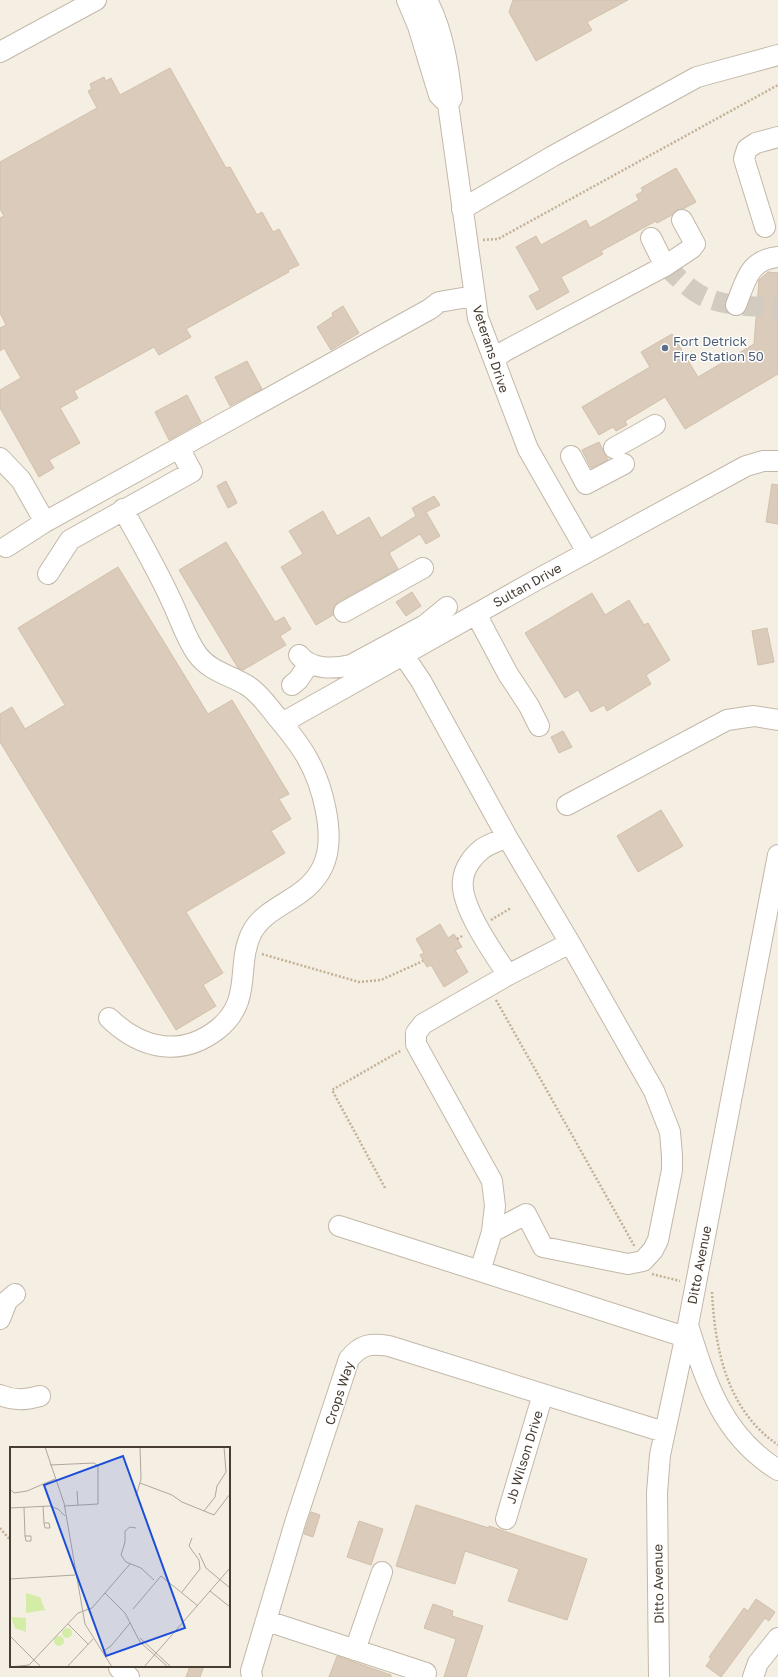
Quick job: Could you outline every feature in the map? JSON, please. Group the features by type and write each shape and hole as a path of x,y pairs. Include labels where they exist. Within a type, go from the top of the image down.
{"street":[{"path":"0,52 96,0"},
{"name":"Veterans Drive","path":"407,0 418,26 439,95 448,104 478,318 528,449 587,552"},
{"name":"Veterans Drive","path":"427,0 436,19 447,58 452,98 448,104"},
{"path":"462,209 553,156 696,77 778,55"},
{"path":"765,228 744,159 747,149 756,143 778,137"},
{"path":"494,359 505,351 665,266 692,248 695,244 682,220"},
{"path":"651,238 665,266"},
{"path":"736,305 751,269 762,260 778,257"},
{"path":"6,547 45,522 307,379 430,310 439,302 474,296"},
{"path":"571,456 586,484 655,426"},
{"path":"48,574 70,540 123,509 192,472 179,448"},
{"path":"0,458 21,480 45,522"},
{"name":"Sultan Drive","path":"282,723 404,656 587,552 746,466 762,461 778,461"},
{"path":"109,1018 121,1030 147,1044 164,1046 181,1046 197,1042 210,1035 222,1025 230,1016 242,991 246,949 252,932 263,917 302,893 314,880 324,865 327,851 328,833 326,812 319,784 307,757 263,700 248,686 210,667 198,656 186,635 171,599 123,509"},
{"path":"344,612 423,568"},
{"path":"292,685 298,680 304,659 332,668 351,665 425,625 447,606"},
{"path":"476,614 508,674 529,706 539,726"},
{"path":"404,656 436,707 507,837 570,943 654,1091 670,1132 672,1170 658,1240 653,1250 642,1261 628,1264 543,1247 526,1214 492,1232"},
{"path":"567,805 727,720 754,716 778,720"},
{"path":"507,837 482,850 468,864 463,880 464,895 478,927 508,975"},
{"name":"Ditto Avenue","path":"659,1677 656,1493 664,1432 696,1284 778,856"},
{"path":"480,1271 492,1232 495,1206 492,1181 416,1044 415,1038 423,1024 508,975 570,943"},
{"path":"339,1226 480,1271 686,1331 706,1382 728,1421 740,1438 752,1451 778,1470"},
{"path":"0,1318 7,1301 15,1294"},
{"name":"Crops Way","path":"252,1677 251,1671 295,1523 349,1359 355,1351 365,1345 378,1344 389,1346 664,1432"},
{"path":"674,1388 706,1382"},
{"name":"Jb Wilson Drive","path":"506,1519 543,1394"},
{"path":"0,1396 10,1399 24,1400 40,1396"},
{"path":"355,1650 382,1572"},
{"path":"267,1621 426,1673"},
{"path":"753,1677 758,1663 778,1638"}],"path":[{"path":"467,240 498,240 778,85"},
{"path":"457,939 511,908"},
{"path":"246,949 359,982 380,980 423,961"},
{"path":"489,986 648,1272 654,1276 712,1288 713,1317 718,1351 730,1386 748,1415 757,1426 778,1445"},
{"path":"385,1188 332,1090 404,1049 406,1045"},
{"path":"0,1528 10,1540"}],"building":[{"path":"513,0 628,0 587,22 592,30 536,61 509,12"},
{"path":"170,68 226,168 230,167 257,215 262,212 273,232 279,229 299,265 186,329 191,337 159,355 154,347 74,391 78,398 60,408 80,443 49,460 54,468 39,477 0,408 0,390 21,378 4,348 0,351 0,328 6,325 0,313 0,218 4,216 0,209 0,162 97,108 88,91 92,89 90,84 104,77 106,81 111,78 120,95"},
{"path":"676,168 696,202 683,209 677,210 672,215 657,223 656,221 601,251 603,254 561,277 569,292 537,310 529,296 540,290 516,247 536,236 541,245 586,220 590,228 639,200 636,195 643,191 641,188"},
{"name":"Fort Detrick Fire Station 50","path":"768,272 778,273 778,374 685,429 665,397 625,421 627,425 616,431 613,427 599,435 582,407 650,367 641,352 672,334 698,377 754,344 759,280"},
{"path":"343,306 359,333 331,350 317,327 333,316 332,313"},
{"path":"247,361 262,389 230,406 215,377"},
{"path":"187,395 201,422 169,440 155,412"},
{"path":"599,442 608,460 591,468 582,450"},
{"path":"226,481 237,503 228,508 217,486"},
{"path":"772,484 778,485 778,524 766,522"},
{"path":"434,496 440,505 426,512 440,536 426,544 420,534 389,553 398,569 338,602 334,606 333,615 316,625 281,567 303,554 289,531 323,511 337,536 369,517 381,538 416,516 412,508"},
{"path":"226,542 275,622 284,617 291,629 280,636 286,645 243,670 238,668 179,570"},
{"path":"118,567 208,714 232,700 289,794 279,799 291,819 271,831 285,853 186,912 223,973 203,985 216,1006 176,1030 0,742 0,714 12,707 25,729 65,705 18,628"},
{"path":"412,592 421,606 406,616 396,602"},
{"path":"592,593 605,615 629,600 644,625 648,623 670,660 646,675 651,684 607,711 604,705 591,712 578,690 565,698 525,633"},
{"path":"767,628 774,662 758,665 752,631"},
{"path":"563,731 572,747 559,753 551,737"},
{"path":"661,810 683,846 638,872 617,836"},
{"path":"440,924 448,938 454,934 462,947 455,950 468,972 444,987 431,965 427,967 420,955 424,953 416,939"},
{"path":"416,1505 489,1528 489,1526 587,1559 567,1620 508,1601 519,1569 465,1551 455,1584 396,1566"},
{"path":"311,1512 320,1515 313,1537 304,1534"},
{"path":"359,1521 383,1529 371,1565 347,1557"},
{"path":"756,1599 775,1612 769,1621 765,1618 721,1677 706,1666 711,1659 709,1657 744,1608 748,1611"},
{"path":"433,1604 453,1611 452,1616 483,1626 466,1677 444,1677 456,1639 424,1628"},
{"path":"337,1656 391,1675 391,1677 329,1677"},
{"path":"190,1667 204,1667 200,1677 186,1677"}],"tunnel":[{"path":"665,266 680,280 704,297 718,302 735,305 778,308"}],"place":[{"name":"Fort Detrick Fire Station 50","path":"665,348"}]}
